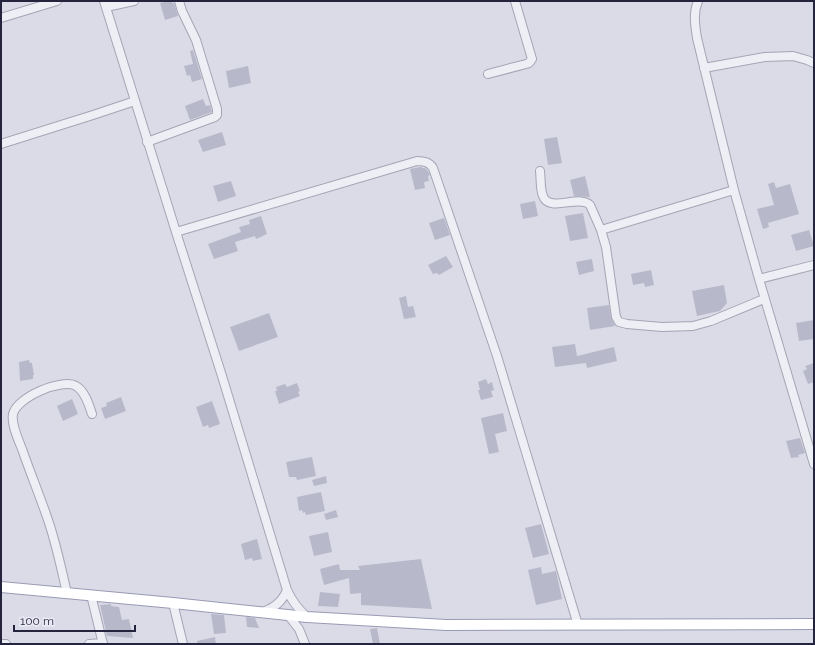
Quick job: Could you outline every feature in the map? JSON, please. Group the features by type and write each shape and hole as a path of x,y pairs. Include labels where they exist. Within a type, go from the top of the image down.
{"main road":[{"path":"1,587 307,617 446,625 814,624"}],"street":[{"path":"1,18 57,1"},
{"path":"134,1 105,4 134,101 225,384 288,590 295,605 307,617"},
{"path":"147,142 215,117 217,114 217,109 198,45 182,11 179,1"},
{"path":"488,74 529,63 532,59 515,1"},
{"path":"698,1 695,8 694,22 697,38 734,190 758,279 814,464"},
{"path":"704,68 765,57 792,56 814,63"},
{"path":"1,144 134,101"},
{"path":"176,232 417,161 427,162 431,165 436,175 497,356 578,625"},
{"path":"540,171 543,197 549,203 556,204 582,201 588,202 590,205 601,230 606,248 616,317 619,322 662,327 693,326 711,321 764,299"},
{"path":"601,230 734,190"},
{"path":"758,279 814,265"},
{"path":"67,593 48,518 18,438 13,414 19,404 29,396 64,384 72,385 80,390 86,398 92,414"},
{"path":"262,612 271,609 281,602 288,590"},
{"path":"89,644 103,643 91,595"},
{"path":"173,603 183,644"},
{"path":"288,615 299,629 305,644"},
{"path":"1,644 6,644"}],"building":[{"path":"172,1 172,3 174,3 178,16 165,20 160,3"},
{"path":"193,50 202,79 192,82 190,75 187,76 184,66 193,64 190,51"},
{"path":"248,66 251,83 229,88 226,71"},
{"path":"203,99 206,106 210,105 212,112 190,120 185,106"},
{"path":"222,132 226,145 203,152 198,140"},
{"path":"557,137 562,163 548,165 544,139"},
{"path":"420,167 425,168 428,171 430,175 428,176 429,181 424,182 425,188 415,190 410,169"},
{"path":"585,176 590,197 574,196 570,180"},
{"path":"231,181 236,196 218,202 213,186"},
{"path":"774,182 776,188 790,184 799,214 768,223 769,227 763,229 757,209 774,205 768,184"},
{"path":"535,201 538,216 523,219 520,204"},
{"path":"583,213 588,238 570,241 565,216"},
{"path":"261,216 267,234 256,239 255,236 235,242 238,251 214,259 208,244 241,232 239,227 250,224 249,220"},
{"path":"444,218 450,235 435,240 429,223"},
{"path":"809,230 814,246 796,251 791,235"},
{"path":"446,256 453,267 439,275 437,273 433,274 428,265"},
{"path":"592,259 594,271 579,275 576,262"},
{"path":"651,270 654,285 645,287 644,283 633,285 631,274"},
{"path":"724,285 727,303 720,311 697,316 692,291"},
{"path":"406,296 408,307 413,306 416,317 404,319 399,298"},
{"path":"609,305 611,318 615,326 590,330 587,308"},
{"path":"269,313 278,337 239,351 230,327"},
{"path":"814,320 814,339 799,341 796,323"},
{"path":"575,344 577,356 614,347 617,361 587,368 586,363 555,367 552,347"},
{"path":"29,360 30,363 32,363 34,375 33,379 20,381 19,362"},
{"path":"814,363 814,382 808,384 803,371 807,369 805,366"},
{"path":"486,379 488,384 492,382 494,390 491,391 493,397 481,400 478,390 480,390 478,382"},
{"path":"297,383 300,396 279,404 275,391 277,391 276,387 285,384 287,387"},
{"path":"121,397 126,411 105,419 101,408 107,406 106,403"},
{"path":"72,399 78,414 63,421 57,406"},
{"path":"212,401 220,424 209,428 208,425 203,427 196,407"},
{"path":"503,413 507,431 495,434 499,452 489,454 481,418"},
{"path":"800,438 805,453 798,455 799,457 791,458 786,441"},
{"path":"312,457 316,476 297,480 296,477 289,477 286,462"},
{"path":"326,476 327,483 314,486 312,480"},
{"path":"321,492 325,511 306,515 302,510 299,511 297,497"},
{"path":"336,510 338,517 326,520 324,514"},
{"path":"541,524 549,554 533,558 525,528"},
{"path":"328,532 332,552 314,556 309,536"},
{"path":"257,539 262,559 253,561 252,558 245,560 241,544"},
{"path":"421,559 432,609 361,605 361,593 350,594 349,578 324,585 320,569 339,564 340,570 360,570 358,566"},
{"path":"541,567 542,574 556,571 562,599 536,605 528,570"},
{"path":"320,592 340,594 338,607 318,606"},
{"path":"111,604 111,606 119,607 122,620 129,619 133,638 107,636 100,605"},
{"path":"211,614 224,615 226,633 214,634"},
{"path":"246,617 255,618 259,628 247,627"},
{"path":"377,628 380,644 373,644 370,629"},
{"path":"215,637 216,644 197,644 197,641"}]}
